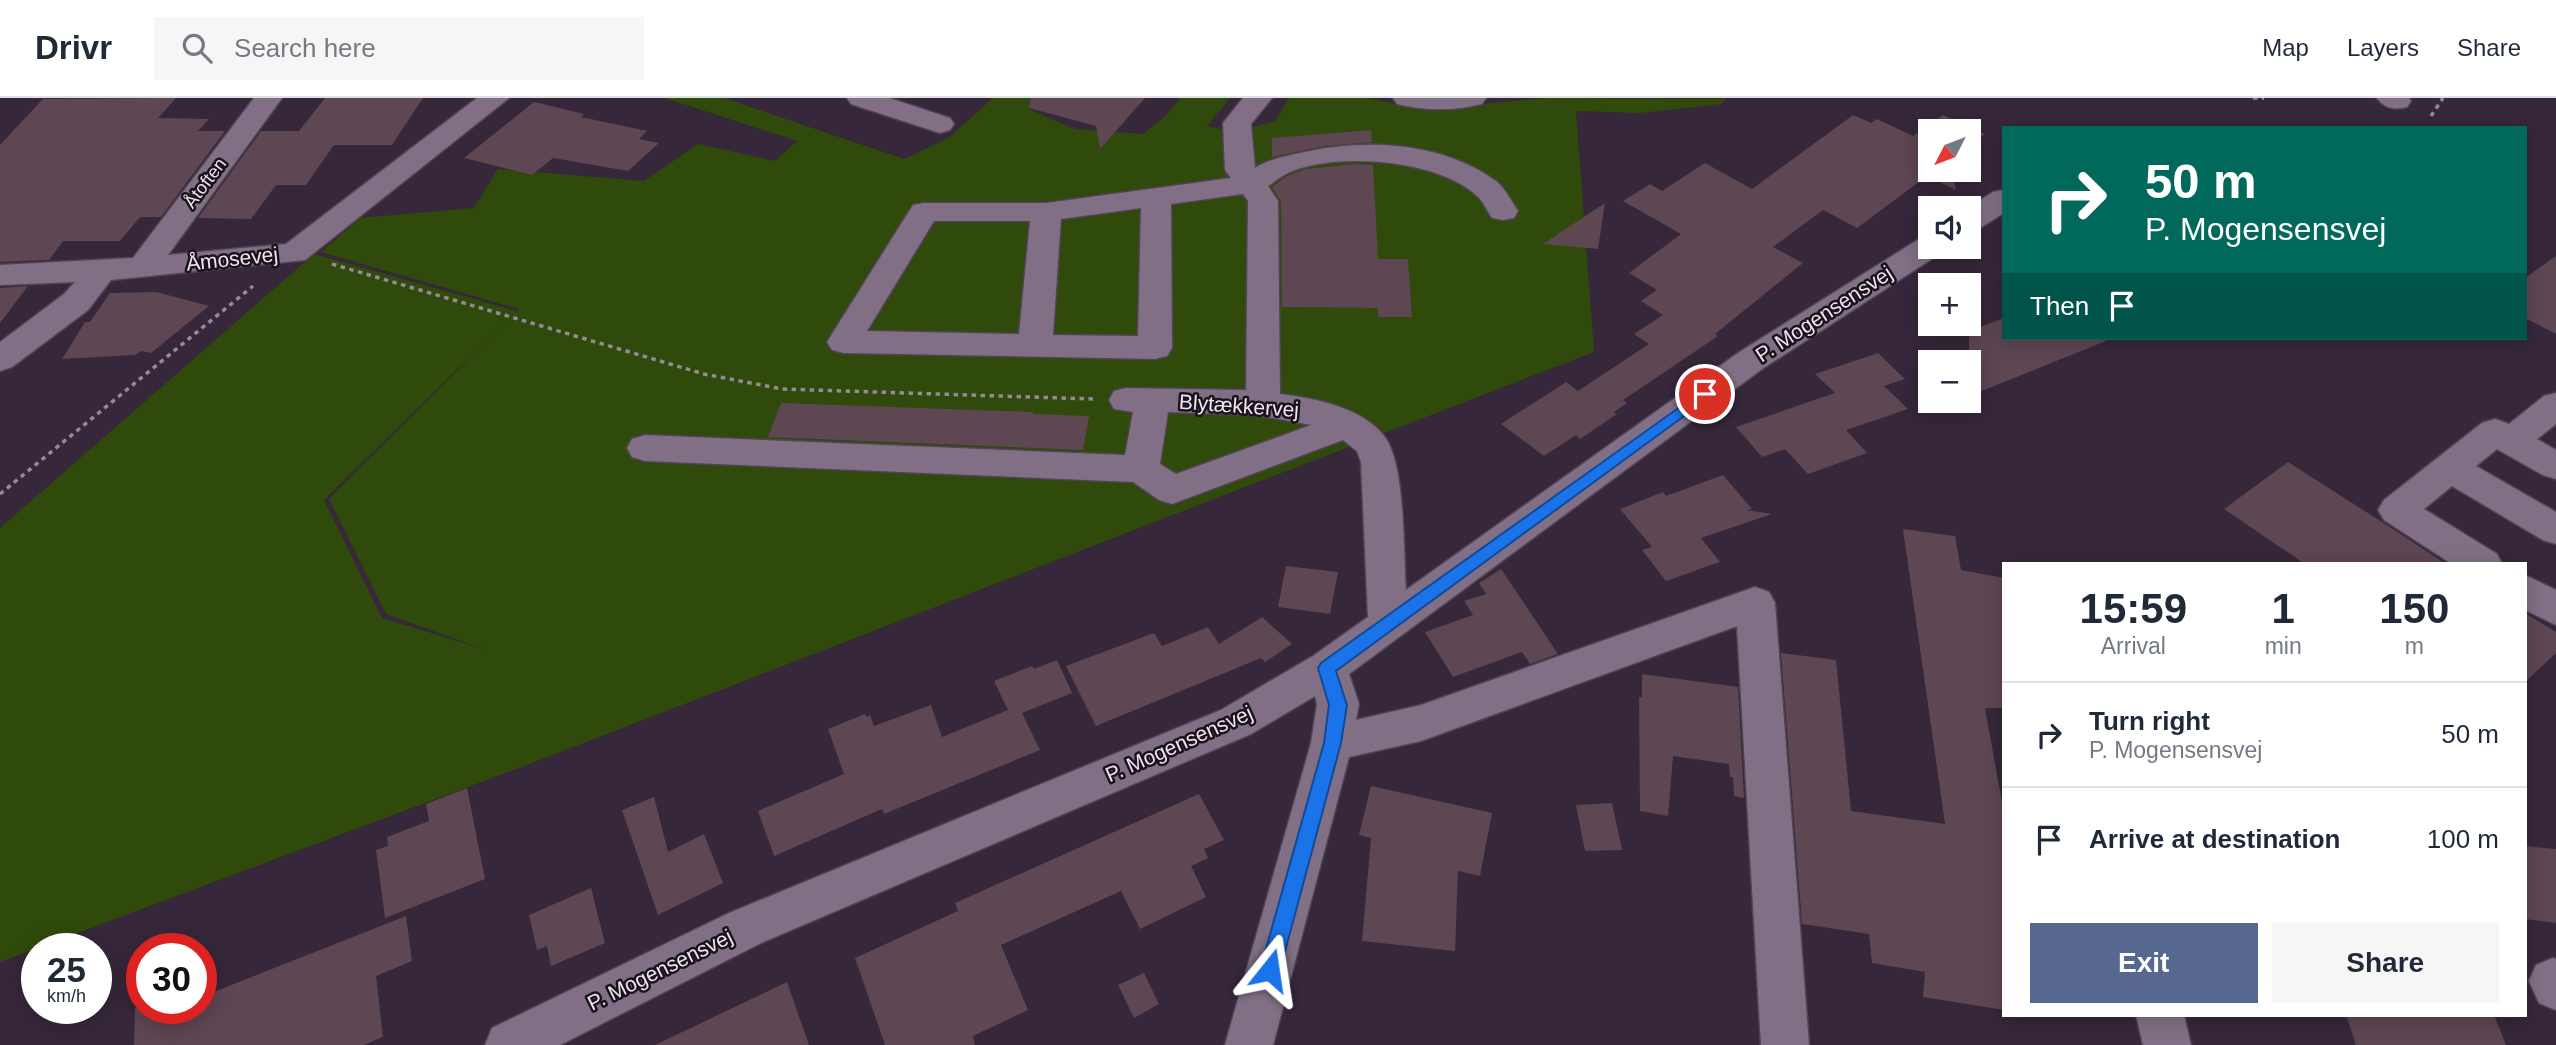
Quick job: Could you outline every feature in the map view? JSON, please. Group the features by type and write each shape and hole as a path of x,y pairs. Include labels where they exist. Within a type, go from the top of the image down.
{"street":[{"name":"Åtoften","path":"142,268 268,98"},
{"name":"Åmosevej","path":"0,275 142,268 294,253 495,98"},
{"path":"861,98 940,124"},
{"path":"1258,98 1237,123 1240,170 1264,201 1263,404"},
{"path":"1407,98 1435,101 1472,98"},
{"path":"1156,197 1155,348 844,342 923,212 1046,212 1251,184 1277,167 1319,157 1367,152 1409,156 1451,168 1487,188 1503,211"},
{"path":"1981,214 2002,200"},
{"path":"1035,346 1046,212"},
{"name":"P. Mogensensvej","path":"509,1045 744,928 1236,722 1326,668 1750,361 1918,254"},
{"path":"0,359 76,302 101,271"},
{"path":"1139,400 1141,469"},
{"name":"Blytækkervej","path":"1139,400 1263,404 1323,413 1348,425 1370,443 1379,462 1388,623"},
{"path":"2511,440 2556,405"},
{"path":"645,447 1141,469 1172,490 1348,425"},
{"path":"2480,562 2397,510 2496,432 2556,466"},
{"path":"2450,467 2556,530"},
{"path":"2527,591 2556,609"},
{"path":"1332,743 1421,723 1755,603 1785,1045"},
{"path":"1249,1045 1332,743 1338,705 1326,668"},
{"path":"2160,1017 2167,1045"}],"path":[{"path":"2253,98 2264,98"},
{"path":"2431,116 2443,98"},
{"path":"0,494 294,253 704,374 782,389 1139,400"}],"green space":[{"path":"665,98 724,98 904,159 948,138 993,98 1041,98 1028,109 1075,129 1143,134 1164,117 1181,98 1230,98 1207,126 1235,132 1275,121 1289,98 1369,98 1422,110 1544,98 1726,99 1721,104 1640,113 1576,111 1594,352 532,763 78,933 21,933 21,954 0,962 0,528 314,254 517,311 519,309 321,252 360,218 474,208 498,169 644,181 698,144 775,161 797,141","holes":["513,315 329,499 386,614 484,649 382,618 324,500"]}],"building":[{"path":"176,98 158,118 209,119 198,131 225,131 161,217 140,217 120,241 63,241 49,260 0,262 0,145 43,99"},
{"path":"325,98 423,98 392,145 334,145 306,185 276,185 251,219 198,218 261,131 299,131"},
{"path":"1031,98 1145,98 1100,149 1096,126 1029,108"},
{"path":"534,102 584,114 581,117 647,131 639,139 659,143 628,171 553,158 532,175 464,158"},
{"path":"1853,115 1871,123 1877,119 1913,136 1918,132 1919,182 1857,228 1823,210 1773,247 1803,263 1715,334 1718,336 1623,400 1627,403 1614,412 1617,414 1580,439 1576,435 1544,456 1501,424 1566,382 1578,391 1649,344 1634,334 1663,315 1641,301 1657,290 1629,273 1681,234 1623,201 1650,184 1662,191 1705,163 1752,189"},
{"path":"1371,130 1372,142 1324,146 1272,157 1272,138"},
{"path":"1373,165 1378,259 1408,259 1412,317 1378,317 1378,308 1282,307 1281,201 1272,187 1287,176 1306,169"},
{"path":"1939,182 1954,182 1956,190"},
{"path":"1605,203 1598,249 1543,244"},
{"path":"2556,256 2556,334 2527,319 2527,277"},
{"path":"28,286 0,323 0,288"},
{"path":"156,292 209,306 151,353 141,351 135,355 62,359 85,322 90,322 110,293"},
{"path":"2002,319 2002,340 2109,340 1981,391 1981,350 1969,350 1969,336 1981,336 1981,327"},
{"path":"1878,353 1905,379 1884,386 1908,409 1846,430 1867,453 1808,474 1785,449 1762,457 1736,427 1835,393 1815,374"},
{"path":"781,403 1089,416 1083,450 768,437"},
{"path":"2288,462 2443,562 2302,562 2224,509"},
{"path":"1723,475 1752,509 1746,510 1772,514 1701,538 1720,562 1666,581 1642,550 1652,547 1620,509 1663,492 1666,496"},
{"path":"1903,529 1955,536 1961,570 2002,578 2002,708 1985,708 2002,803 2002,1010 1923,997 1925,972 1872,963 1869,934 1802,924 1781,653 1836,660 1851,811 1945,824"},
{"path":"1286,566 1338,572 1330,614 1278,607"},
{"path":"1501,569 1558,654 1530,664 1522,652 1453,677 1425,632 1473,615 1464,601 1486,594 1479,583"},
{"path":"2527,614 2556,632 2556,653 2527,680"},
{"path":"1262,617 1292,644 1265,662 1261,658 1096,726 1066,666 1154,633 1162,646 1208,627 1219,644"},
{"path":"1057,660 1072,693 1022,713 1040,750 884,814 882,809 774,856 758,811 844,774 828,729 865,714 867,717 870,715 874,726 931,705 942,737 1008,710 994,681 1032,666 1034,669"},
{"path":"1642,674 1738,687 1744,798 1734,796 1729,764 1673,756 1668,816 1640,811 1639,697 1642,697"},
{"path":"1371,786 1492,813 1480,876 1458,871 1455,951 1362,941 1371,838 1359,835"},
{"path":"467,788 485,879 385,918 376,850 388,846 387,837 429,821 426,804"},
{"path":"1199,794 1224,840 1204,849 1208,858 1191,866 1206,897 1140,929 1121,891 1001,945 1028,1010 973,1036 975,1045 885,1045 855,958 958,911 955,903"},
{"path":"654,797 668,852 704,834 723,883 658,915 622,810"},
{"path":"1612,803 1622,850 1585,851 1576,805"},
{"path":"2527,846 2556,849 2556,923 2527,919"},
{"path":"591,888 605,943 551,966 547,946 537,950 529,915"},
{"path":"406,916 412,961 376,976 383,1037 364,1045 134,1045 135,1024 217,1024 217,991"},
{"path":"1144,973 1159,1004 1134,1018 1118,985"},
{"path":"787,982 809,1045 655,1045"},
{"path":"2347,1017 2495,1017 2506,1045 2356,1045"}],"route":[{"path":"1270,970 1332,743 1338,705 1326,668 1705,394"}]}
